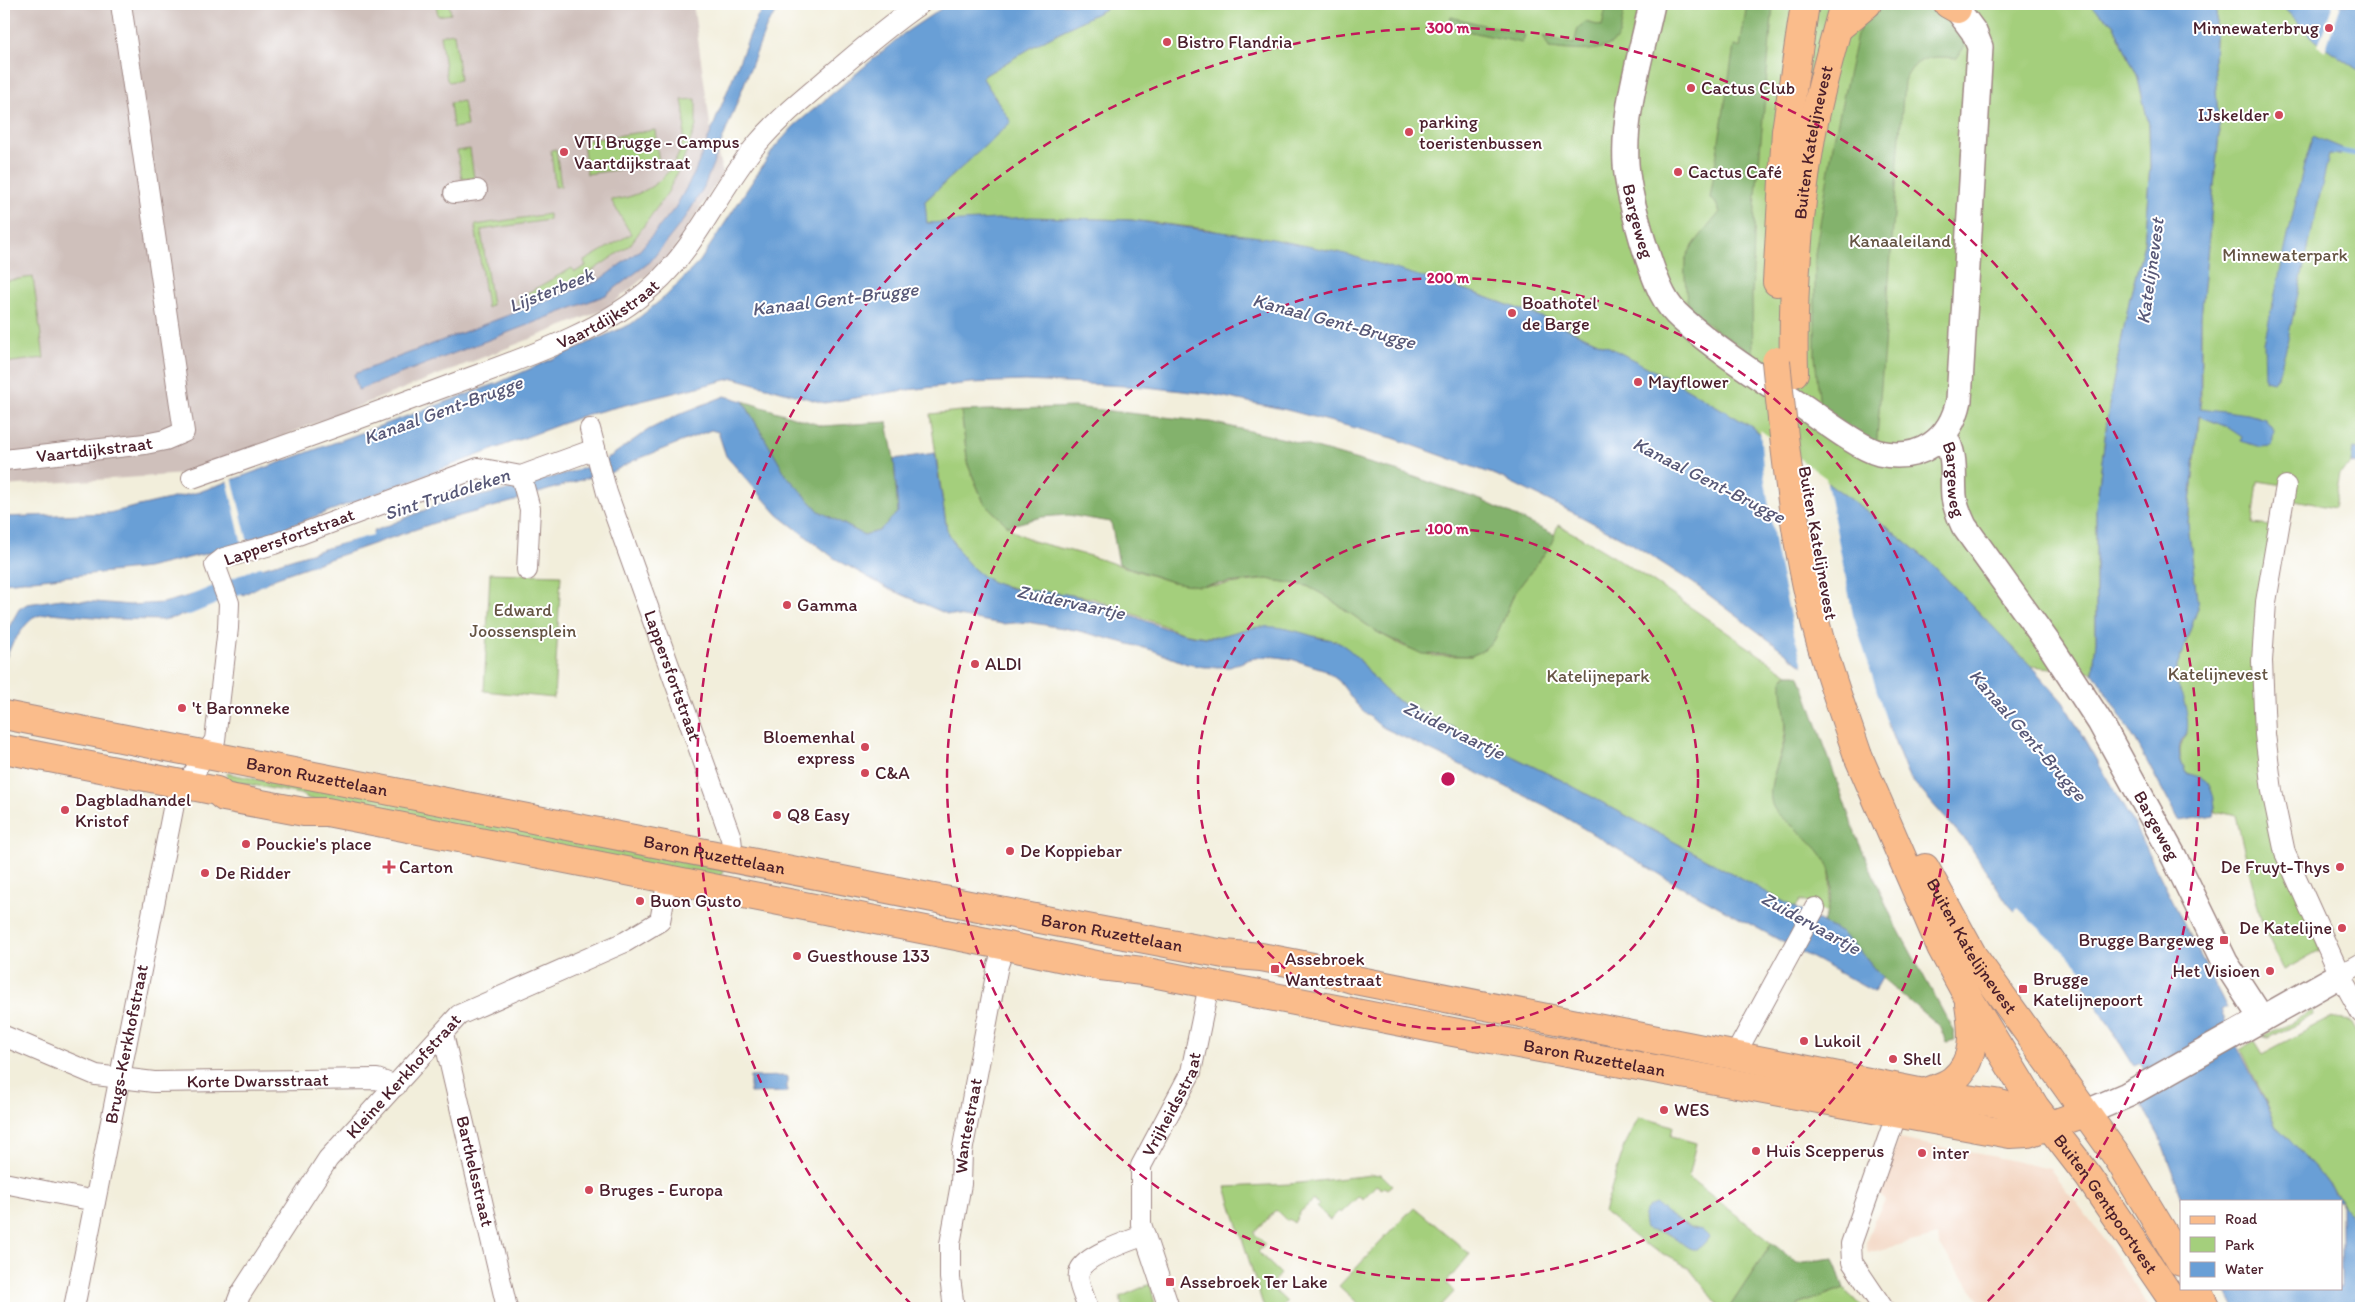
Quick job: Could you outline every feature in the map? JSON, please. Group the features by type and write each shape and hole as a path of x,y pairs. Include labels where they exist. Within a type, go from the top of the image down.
{"main road":[{"name":"Buiten Katelijnevest","path":"1805,4 1786,131 1778,247 1785,367 1800,443 1822,586 1866,753 1941,947 2007,1062 2048,1126"},
{"path":"1841,16 1867,4"},
{"name":"Buiten Katelijnevest","path":"1785,367 1792,312 1796,252 1811,136 1841,16"},
{"name":"Baron Ruzettelaan","path":"4,715 1211,951 1258,970 1310,980 1355,980 1924,1092 1996,1103 2018,1109 2048,1126"},
{"name":"Baron Ruzettelaan","path":"4,749 218,791 224,797 304,812 327,812 1102,966 1142,971 1453,1032 2010,1134 2028,1133 2085,1113"},
{"name":"Buiten Katelijnevest","path":"1866,753 1929,876 1973,956 2085,1113"},
{"path":"1009,946 1020,926 1035,918"},
{"path":"1208,984 1212,962 1208,956 1211,951"},
{"path":"1924,1092 1952,1081 1970,1055 1973,1032 1967,995"},
{"name":"Buiten Gentpoortvest","path":"2085,1113 2118,1158 2180,1260"},
{"name":"Buiten Gentpoortvest","path":"2048,1126 2089,1177 2178,1308"},
{"path":"2197,1290 2206,1308"}],"street":[{"name":"Vaartdijkstraat","path":"4,460 145,444 165,440 184,432 121,4"},
{"name":"Vaartdijkstraat","path":"192,478 313,436 493,369 594,327 623,310 654,285 686,250 756,145 783,116 892,23 920,4"},
{"name":"Bargeweg","path":"1652,4 1633,91 1627,135 1626,164 1638,226 1664,297 1679,317 1738,363 1838,431 1876,452 1901,455 1911,454 1933,444 1944,435 1950,445 1955,472 1954,496 1958,514 1964,526 2053,650 2100,722 2174,857 2225,962 2259,1013"},
{"path":"1944,435 1956,414 1959,400 1980,59 1980,47 1974,32 1953,6"},
{"path":"454,193 477,190"},
{"name":"Lappersfortstraat","path":"590,429 607,493 731,838 730,858"},
{"path":"527,570 530,509 524,487 599,462"},
{"name":"Lappersfortstraat","path":"205,755 215,740 228,628 226,594 215,565 224,558 274,544 478,468 524,487"},
{"path":"2286,486 2266,602 2262,661 2265,734 2272,791 2285,853 2340,975 2361,1013"},
{"path":"186,785 205,755"},
{"name":"Brugs-Kerkhofstraat","path":"74,1308 174,804 186,785"},
{"name":"Kleine Kerkhofstraat","path":"235,1308 240,1295 328,1159 459,1015 625,942 660,921 668,879"},
{"path":"1735,1055 1787,956 1815,908"},
{"name":"Wantestraat","path":"954,1308 950,1278 950,1244 961,1184 962,1152 998,965 1009,946"},
{"path":"2340,975 2361,964"},
{"name":"Baron Ruzettelaan","path":"2085,1113 2127,1095 2232,1036 2259,1013 2302,982 2318,988 2340,975"},
{"name":"Vrijheidsstraat","path":"1169,1308 1141,1224 1141,1166 1191,1072 1208,984"},
{"name":"Barthelsstraat","path":"442,1034 507,1308"},
{"name":"Korte Dwarsstraat","path":"4,1036 96,1075 119,1078 154,1082 377,1079 396,1086"},
{"path":"1883,1308 1852,1262 1851,1244 1897,1113"},
{"path":"4,1183 95,1201"},
{"path":"1088,1308 1078,1277 1085,1263 1102,1253 1145,1235"}],"shaded area":[{"path":"4,4 693,4 711,130 723,173 669,257 606,309 186,474 4,486"},
{"path":"1898,1139 2050,1169 2107,1243 2149,1308 1986,1308 1939,1245 1938,1235 1868,1253 1866,1242 1874,1220 1885,1201 1879,1194"}],"green space":[{"path":"436,4 449,4 451,14 438,16"},
{"name":"Kanaaleiland","path":"1115,4 2089,4 2113,24 2137,75 2149,125 2150,166 2144,244 2130,297 2110,398 2096,508 2096,641 2093,672 2031,666 1929,561 1868,512 1750,426 1679,384 1609,347 1541,317 1469,291 1207,229 1131,220 1056,218 927,223 924,202 1011,122 982,77 1046,39"},
{"path":"1607,4 1625,4 1619,35 1614,42 1598,49 1566,50 1549,48 1543,36 1574,44 1578,28 1585,22 1602,26"},
{"path":"1741,4 1773,4 1755,207 1752,297 1753,354 1716,330 1691,308 1687,301 1685,271 1685,261 1690,250 1720,212 1715,202 1710,198 1734,46 1740,47 1746,10"},
{"path":"1879,4 1943,4 1955,14 1966,44 1957,58 1939,57 1919,62 1904,82 1876,452 1821,419 1815,356 1815,254 1834,139 1857,35 1864,19"},
{"path":"2217,4 2280,4 2315,40 2361,72 2361,450 2353,449 2351,464 2340,473 2334,508 2295,500 2297,487 2258,481 2253,524 2270,526 2262,762 2320,950 2284,970 2263,928 2236,816 2216,811 2209,785 2201,779 2186,773 2184,768 2180,748 2187,734 2173,678 2198,608 2188,523 2201,402 2201,317 2219,134 2214,59"},
{"path":"1451,17 1525,35 1522,43 1448,27"},
{"path":"454,33 460,80 449,82 447,80 440,35"},
{"path":"696,99 696,126 683,160 668,192 630,245 589,273 520,307 517,300 522,296 572,268 575,272 586,266 584,261 631,234 611,200 646,190 660,180 671,168 679,154 683,137 685,119 682,100"},
{"path":"463,101 467,126 453,128 450,103"},
{"path":"655,130 659,164 587,174 583,141"},
{"path":"470,149 474,178 462,179 457,151"},
{"path":"556,149 561,186 555,187 551,150"},
{"path":"549,214 549,220 481,230 492,305 487,308 475,225"},
{"path":"33,277 44,358 4,363 4,281"},
{"path":"743,401 822,426 887,422 894,459 898,512 879,531 864,535 819,511 786,475"},
{"path":"1074,407 1210,422 1285,439 1403,473 1481,500 1555,535 1550,546 1514,594 1495,639 1482,651 1471,656 1422,654 1377,632 1324,595 1307,586 1267,579 1198,586 1172,582 1119,564 1111,522 1068,515 1042,517 1008,526 984,503 968,465 961,411"},
{"name":"Katelijnepark","path":"961,411 968,465 984,503 1015,532 1036,542 1090,556 1172,582 1216,586 1267,579 1307,586 1324,595 1377,632 1403,646 1432,656 1471,656 1482,651 1503,621 1514,594 1550,546 1558,525 1588,541 1646,577 1788,674 1784,677 1783,684 1786,727 1772,781 1771,794 1781,815 1823,853 1828,864 1830,882 1827,913 1801,900 1795,908 1561,780 1398,701 1379,685 1360,660 1336,641 1319,637 1242,630 1224,637 1206,637 1182,633 1092,598 1020,590 992,582 964,560 947,530 930,414"},
{"name":"Edward Joossensplein","path":"490,573 561,575 554,698 484,691"},
{"path":"1788,674 1800,676 1856,836 1892,918 1953,1030 1955,1040 1946,1042 1940,1027 1882,978 1858,949 1841,933 1823,923 1829,905 1831,890 1831,877 1828,866 1822,855 1813,845 1777,813 1771,800 1772,783 1785,741 1786,720 1782,680"},
{"path":"227,773 297,788 305,782 724,867 720,880 309,799 300,794 226,780"},
{"path":"2314,1010 2313,1015 2269,1038 2263,1037"},
{"path":"2330,1018 2350,1021 2361,1041 2361,1241 2356,1226 2342,1200 2278,1128 2241,1049 2254,1041 2262,1054"},
{"path":"1639,1117 1673,1126 1671,1136 1696,1143 1688,1177 1772,1243 1729,1308 1721,1308 1688,1267 1641,1242 1604,1212 1625,1145"},
{"path":"1381,1174 1392,1185 1387,1189 1384,1187 1382,1189 1376,1185 1363,1199 1359,1196 1341,1213 1339,1211 1330,1220 1317,1207 1319,1205 1314,1200 1301,1211 1294,1223 1289,1219 1287,1221 1276,1210 1254,1233 1265,1244 1258,1252 1281,1274 1270,1286 1287,1302 1281,1308 1264,1308 1226,1187 1290,1184"},
{"path":"1414,1207 1470,1254 1446,1283 1454,1292 1439,1308 1363,1308 1339,1286"},
{"path":"1772,1243 1797,1263 1833,1258 1844,1288 1794,1308 1729,1308"},
{"path":"1150,1284 1156,1308 1123,1308 1120,1297"},
{"path":"1844,1288 1862,1308 1794,1308 1798,1305"}],"water":[{"path":"767,4 784,4 768,23 704,187 686,217 650,262 606,295 358,390 354,374 598,281 640,250 675,208 694,174 757,17"},
{"name":"Kanaal Gent-Brugge","path":"948,4 1115,4 1046,39 982,77 1011,122 925,201 927,223 1031,217 1131,220 1267,238 1342,253 1469,291 1541,317 1609,347 1679,384 1750,426 1868,512 1929,561 2031,666 2063,702 2135,827 2227,1008 2221,1011 2278,1128 2320,1173 2340,1200 2183,1200 2159,1136 2141,1104 2156,1094 2141,1063 2134,1066 2082,981 2008,904 1970,846 1908,776 1887,723 1818,677 1693,583 1631,543 1578,515 1498,476 1393,438 1287,410 1210,394 1146,387 1025,381 971,383 898,391 824,403 734,378 585,415 271,533 217,551 147,568 4,583 4,517 109,513 199,492 498,383 631,324 666,296 700,261 775,147 794,126 903,34"},
{"name":"Katelijnevest","path":"2089,4 2217,4 2214,58 2219,134 2201,317 2200,408 2248,414 2265,419 2274,430 2272,446 2260,447 2241,441 2242,437 2227,427 2199,416 2188,523 2198,608 2173,678 2182,696 2188,725 2186,735 2180,746 2181,762 2186,773 2201,778 2208,783 2213,796 2215,811 2214,815 2179,821 2137,743 2093,672 2096,641 2096,508 2110,398 2130,297 2144,244 2150,166 2149,125 2137,75 2113,24"},
{"path":"2280,4 2361,4 2361,72 2315,40"},
{"path":"2313,136 2342,148 2340,155 2329,154 2285,352 2278,376 2273,382 2265,380 2264,343 2303,169"},
{"name":"Zuidervaartje","path":"725,396 743,401 786,475 819,511 864,535 879,531 898,512 894,459 935,453 947,530 970,566 983,577 999,585 1015,589 1057,593 1095,601 1150,623 1187,634 1216,637 1254,628 1273,627 1330,639 1342,644 1364,665 1380,686 1398,701 1561,780 1841,933 1858,949 1882,978 1874,992 1666,878 1546,806 1380,726 1357,705 1339,681 1323,669 1291,659 1268,656 1250,659 1230,667 1204,667 1187,664 1152,650 1075,630 1027,622 1002,624 947,614 887,588 834,558 778,515 726,456 718,432 711,430 633,461 608,474 604,461 648,430 682,413"},
{"path":"2353,449 2361,450 2361,465 2351,464"},
{"path":"594,465 597,475 532,495 529,484"},
{"path":"517,488 519,499 515,501 434,523 277,577 243,595 237,577 252,571 353,540 437,505"},
{"path":"207,591 212,605 162,620 116,619 50,613 33,617 12,644 4,662 4,636 19,609 27,604 61,599 130,605 163,603"},
{"path":"787,1076 787,1092 750,1093 750,1077"},
{"path":"1656,1204 1667,1214 1692,1228 1702,1230 1709,1237 1698,1248 1693,1249 1668,1234 1645,1229 1644,1214"},
{"path":"2342,1204 2356,1226 2361,1241 2361,1308 2234,1308 2225,1290 2342,1290"}],"pier":[{"name":"Minnewaterbrug","path":"2333,4 2341,4 2325,51 2318,46"},
{"path":"1760,430 1826,478 1853,615 1893,742 1885,725 1804,669 1793,630 1776,551 1763,468"},
{"path":"232,477 248,543 242,545 227,479"},
{"path":"372,529 373,535 282,559 352,538"},
{"path":"2018,908 2090,977 2083,984 2013,913"}],"waterway":[{"path":"2341,151 2361,155"},
{"name":"Sint Trudoleken","path":"188,606 261,576"}],"place":[{"name":"Minnewaterbrug","path":"2329,28"},
{"name":"Bistro Flandria","path":"1167,42"},
{"name":"Cactus Club","path":"1691,88"},
{"name":"IJskelder","path":"2279,115"},
{"name":"parking toeristenbussen","path":"1409,132"},
{"name":"VTI Brugge - Campus Vaartdijkstraat","path":"564,152"},
{"name":"Cactus Café","path":"1678,172"},
{"name":"Boathotel de Barge","path":"1512,313"},
{"name":"Mayflower","path":"1638,382"},
{"name":"Gamma","path":"787,605"},
{"name":"ALDI","path":"975,664"},
{"name":"'t Baronneke","path":"182,708"},
{"name":"Bloemenhal express","path":"865,747"},
{"name":"C&A","path":"865,773"},
{"name":"Dagbladhandel Kristof","path":"65,810"},
{"name":"Q8 Easy","path":"777,815"},
{"name":"Pouckie's place","path":"246,844"},
{"name":"De Koppiebar","path":"1010,851"},
{"name":"Carton","path":"389,867"},
{"name":"De Fruyt-Thys","path":"2340,867"},
{"name":"De Ridder","path":"205,873"},
{"name":"Buon Gusto","path":"640,901"},
{"name":"De Katelijne","path":"2342,928"},
{"name":"Brugge Bargeweg","path":"2224,940"},
{"name":"Guesthouse 133","path":"797,956"},
{"name":"Assebroek Wantestraat","path":"1275,969"},
{"name":"Het Visioen","path":"2270,971"},
{"name":"Brugge Katelijnepoort","path":"2023,989"},
{"name":"Lukoil","path":"1804,1041"},
{"name":"Shell","path":"1893,1059"},
{"name":"WES","path":"1664,1110"},
{"name":"Huis Scepperus","path":"1756,1151"},
{"name":"inter","path":"1922,1153"},
{"name":"Bruges - Europa","path":"589,1190"},
{"name":"Assebroek Ter Lake","path":"1170,1282"}],"park label":[{"name":"Minnewaterpark","path":"2285,255"}],"water label":[{"name":"Lijsterbeek","path":"551,290"}]}
